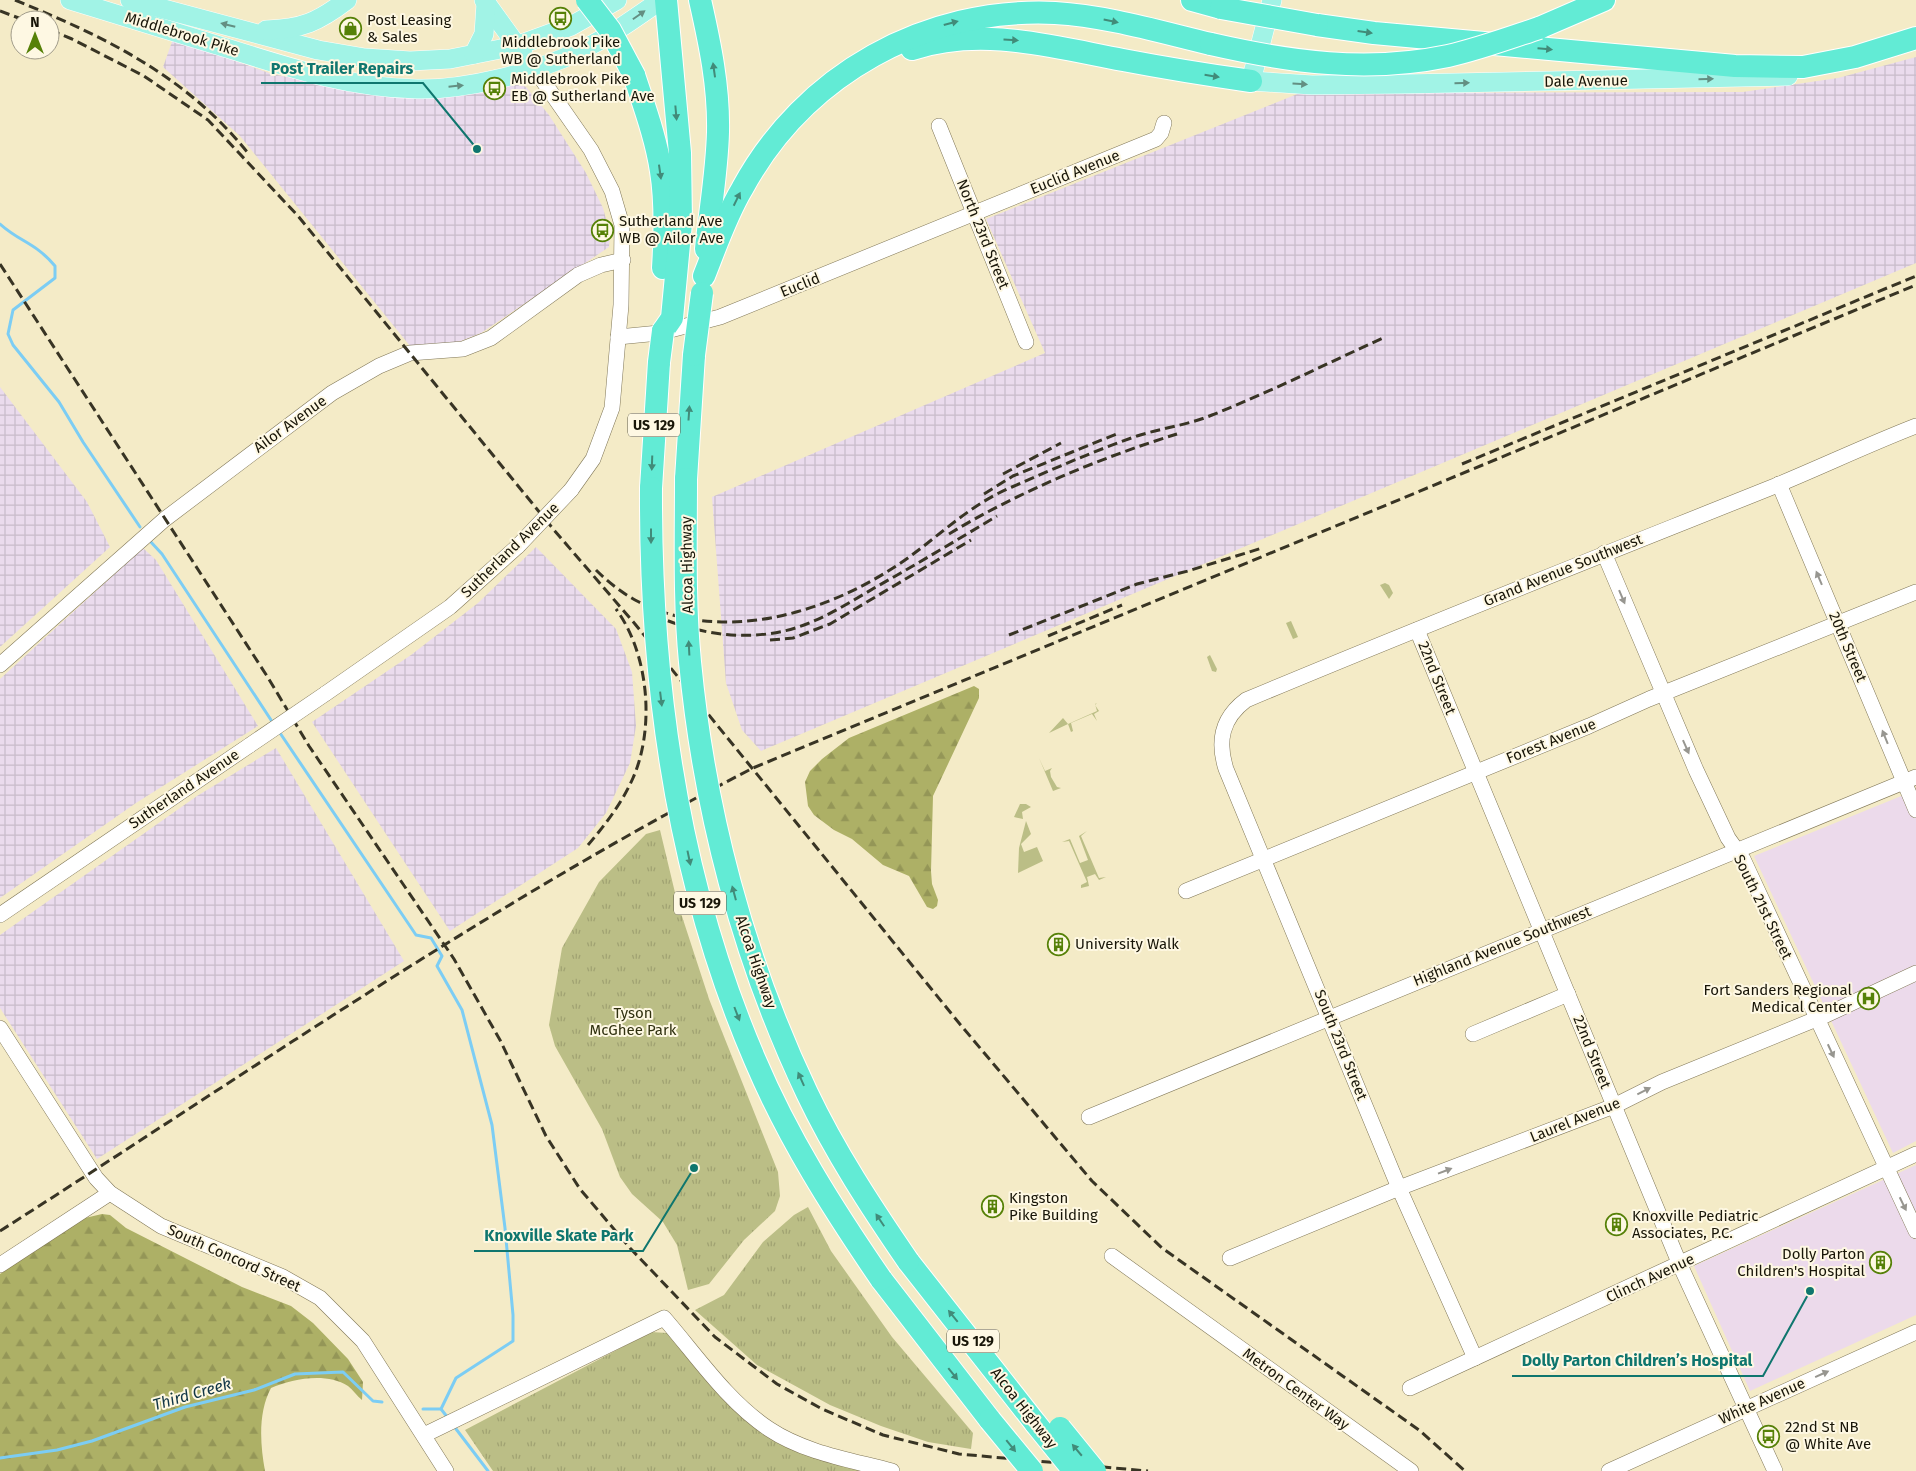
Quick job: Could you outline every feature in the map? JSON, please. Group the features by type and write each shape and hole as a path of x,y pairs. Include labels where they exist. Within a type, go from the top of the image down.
{"highway":[{"path":"587,0 610,30 634,75 651,126 661,172 668,299"},
{"path":"666,0 680,153 681,224 668,299"},
{"path":"700,0 710,44 716,90 718,131 703,284"},
{"path":"1192,0 1221,8 1317,25 1384,34 1736,66 1803,67 1855,57 1916,38"},
{"path":"703,284 742,188 788,122 819,93 874,54 926,31 977,17 1019,12 1090,17 1276,58 1315,63 1368,66 1448,56 1539,28 1604,0"},
{"path":"845,74 921,46 949,41 986,39 1042,44 1173,70 1251,81"},
{"name":"Alcoa Highway","path":"703,284 694,355 686,479 686,585 690,662 714,812 741,920 782,1037 808,1094 871,1206 908,1260 1074,1471"},
{"name":"US 129","path":"668,299 672,318 663,331 659,362 651,488 651,553 658,672 668,751 698,894 713,947 759,1068 785,1124 828,1201 881,1279 1032,1471"},
{"path":"986,1358 999,1368 1060,1428 1095,1471"}],"main road":[{"name":"Middlebrook Pike","path":"70,0 108,6 234,50 311,74 365,86 418,90 474,84 534,68 578,52 625,25 661,0"},
{"name":"Middlebrook Pike","path":"130,0 318,50 365,58 410,61 450,59 516,46 570,26 617,0"},
{"path":"251,31 282,30 304,26 325,17 347,0"},
{"path":"1251,81 1272,0"},
{"path":"474,54 484,34 485,1"},
{"name":"Sutherland Avenue","path":"485,1 516,46 534,68"},
{"path":"234,50 240,43 246,41 291,52 302,53 318,50"},
{"name":"Dale Avenue","path":"1251,81 1312,85 1763,78 1806,75 1837,69 1916,46"}],"street":[{"name":"Sutherland Avenue","path":"0,915 450,607 518,546 571,490 593,459 612,408 623,260 622,225 612,190 591,150 534,68"},
{"name":"Euclid Avenue","path":"975,211 1156,139 1161,134 1164,122"},
{"name":"North 23rd Street","path":"939,126 975,211 1026,342"},
{"name":"Euclid","path":"618,337 659,334 705,323 975,211"},
{"name":"Ailor Avenue","path":"0,665 165,519 332,393 379,366 410,353 463,349 491,338 578,275 601,265 623,260"},
{"name":"Grand Avenue Southwest","path":"1223,729 1227,718 1246,700 1604,552 1779,484 1852,451 1916,426"},
{"name":"20th Street","path":"1779,484 1838,623 1910,779 1916,810"},
{"name":"South 21st Street","path":"1604,552 1662,694 1696,770 1736,850 1744,859 1816,1019 1916,1231"},
{"name":"Forest Avenue","path":"1186,891 1662,694 1916,592"},
{"name":"22nd Street","path":"1417,630 1680,1265 1775,1471"},
{"name":"South 23rd Street","path":"1223,729 1221,753 1223,761 1399,1188 1475,1358"},
{"name":"Highland Avenue Southwest","path":"1089,1117 1910,779"},
{"name":"Laurel Avenue","path":"1230,1258 1399,1188 1614,1106 1662,1082 1816,1019 1916,973"},
{"path":"1473,1034 1568,994"},
{"name":"South Concord Street","path":"0,1028 96,1178 110,1193 161,1226 283,1277 320,1298 363,1341 446,1471"},
{"name":"Clinch Avenue","path":"1410,1388 1680,1265 1916,1154"},
{"path":"0,1265 110,1193"},
{"name":"Metron Center Way","path":"1112,1256 1411,1471"},
{"path":"424,1435 442,1428 664,1318 740,1406 770,1430 810,1449 892,1471"},
{"name":"White Avenue","path":"1609,1471 1916,1332"}],"shaded area":[{"path":"173,39 272,74 373,94 516,83 526,87 549,115 586,173 603,208 610,234 609,247 481,333 456,343 410,346 240,136 163,67"},
{"path":"1916,57 1916,263 761,751 742,730 726,683 712,497 1045,353 986,219 1300,93 1743,92 1838,78"},
{"path":"0,387 87,502 110,547 0,647"},
{"path":"536,547 616,629 632,672 636,726 630,763 606,813 578,848 450,931 312,722 411,655 478,603"},
{"path":"143,548 156,560 258,726 136,803 0,898 0,679"},
{"path":"276,748 404,961 97,1159 0,1008 0,935 197,796"},
{"name":"Fort Sanders Regional Medical Center","path":"1916,790 1916,1141 1893,1153 1754,856"},
{"path":"1916,1165 1916,1315 1750,1391 1694,1266"}],"green space":[{"path":"1385,583 1389,585 1393,593 1389,599 1380,585"},
{"path":"1291,621 1298,637 1293,639 1286,623"},
{"path":"1210,655 1217,669 1216,672 1212,671 1207,657"},
{"path":"974,686 979,689 979,698 933,796 931,871 932,884 938,900 937,906 933,909 927,907 909,876 883,865 852,839 834,830 814,815 808,806 805,782 810,771 822,759 849,738"},
{"path":"1096,706 1099,711 1094,714 1097,721 1092,714 1071,723 1073,731 1071,732 1068,724 1097,711"},
{"path":"1063,718 1068,724 1049,733"},
{"path":"1039,758 1045,771 1052,768 1050,771 1051,777 1057,787 1061,788 1053,791"},
{"path":"1020,804 1026,804 1031,807 1022,812 1023,819 1014,817"},
{"path":"1026,821 1031,834 1021,844 1024,852 1037,847 1043,861 1018,873 1019,848"},
{"name":"Tyson McGhee Park","path":"660,830 677,901 709,999 778,1172 780,1196 775,1211 744,1240 709,1284 688,1290 677,1245 663,1222 632,1194 620,1177 602,1129 555,1046 549,1025 562,948 599,882 646,834"},
{"path":"1087,831 1081,836 1099,878 1106,877 1099,880 1095,874 1087,877 1089,886 1081,888 1081,885 1087,882 1069,841 1062,842 1070,839 1080,863 1088,860 1079,836"},
{"path":"808,1207 831,1251 892,1337 973,1433 971,1449 928,1442 881,1426 830,1405 757,1365 695,1310 724,1295 763,1242 794,1215"},
{"path":"102,1214 110,1215 126,1228 242,1287 291,1306 313,1323 348,1359 363,1382 362,1400 348,1386 330,1379 309,1378 271,1388 264,1407 261,1428 265,1471 0,1471 0,1274 85,1218"},
{"path":"651,1332 667,1333 756,1429 796,1450 871,1471 493,1471 465,1430"}],"waterway":[{"path":"0,224 14,235 35,247 55,266 55,278 13,310 8,334 13,345 59,402 83,442 140,527"},
{"path":"150,541 162,554 273,723"},
{"path":"278,730 416,935 431,938 442,956 437,966 462,1010 492,1125 505,1228 513,1315 513,1341 456,1378 441,1409"},
{"name":"Third Creek","path":"0,1458 57,1450 92,1441 185,1407 254,1390 295,1374 343,1372 373,1401 382,1402"},
{"name":"Third Creek","path":"423,1409 441,1409 448,1418"},
{"name":"Third Creek","path":"453,1425 488,1471"}],"railway":[{"path":"15,0 81,29 142,61 198,101 248,153"},
{"path":"0,11 10,15"},
{"path":"60,34 144,76 208,120 298,216 554,530 635,624 959,1023 1092,1181 1162,1248 1419,1430 1465,1471"},
{"path":"0,264 267,676 309,746 454,959 500,1040 546,1136 580,1189 630,1248 715,1337 777,1384 822,1409 883,1435 959,1454 1148,1471"},
{"path":"1462,464 1916,276"},
{"path":"0,1231 465,932 656,820 753,768 1916,285"},
{"path":"596,570 615,587 637,601 669,614 702,621 735,622 769,618 802,610 834,599 864,585 908,558 980,504 1012,487 1121,442 1146,433 1212,415 1383,338"},
{"path":"984,494 1013,476 1119,433"},
{"path":"949,534 1002,504 1060,477 1148,443 1177,434"},
{"path":"1003,474 1061,443"},
{"path":"654,615 701,631 718,634 768,634 796,628 843,607 997,516"},
{"path":"770,640 793,638 830,624 971,540"},
{"path":"1009,635 1137,584 1188,571 1262,548"},
{"path":"1048,636 1122,605"},
{"path":"588,845 601,830 629,787 640,758 644,737 646,714 642,669 636,647 616,609"}],"place":[{"name":"Middlebrook Pike WB @ Sutherland","path":"561,19"},
{"name":"Post Leasing & Sales","path":"351,29"},
{"name":"Middlebrook Pike EB @ Sutherland Ave","path":"495,88"},
{"name":"Post Trailer Repairs","path":"477,149"},
{"name":"Sutherland Ave WB @ Ailor Ave","path":"603,230"},
{"name":"University Walk","path":"1059,944"},
{"name":"Fort Sanders Regional Medical Center","path":"1868,999"},
{"name":"Knoxville Skate Park","path":"694,1168"},
{"name":"Kingston Pike Building","path":"993,1207"},
{"name":"Knoxville Pediatric Associates, P.C.","path":"1616,1225"},
{"name":"Dolly Parton Children's Hospital","path":"1881,1263"},
{"name":"Dolly Parton Children’s Hospital","path":"1810,1291"},
{"name":"22nd St NB @ White Ave","path":"1769,1436"}]}
